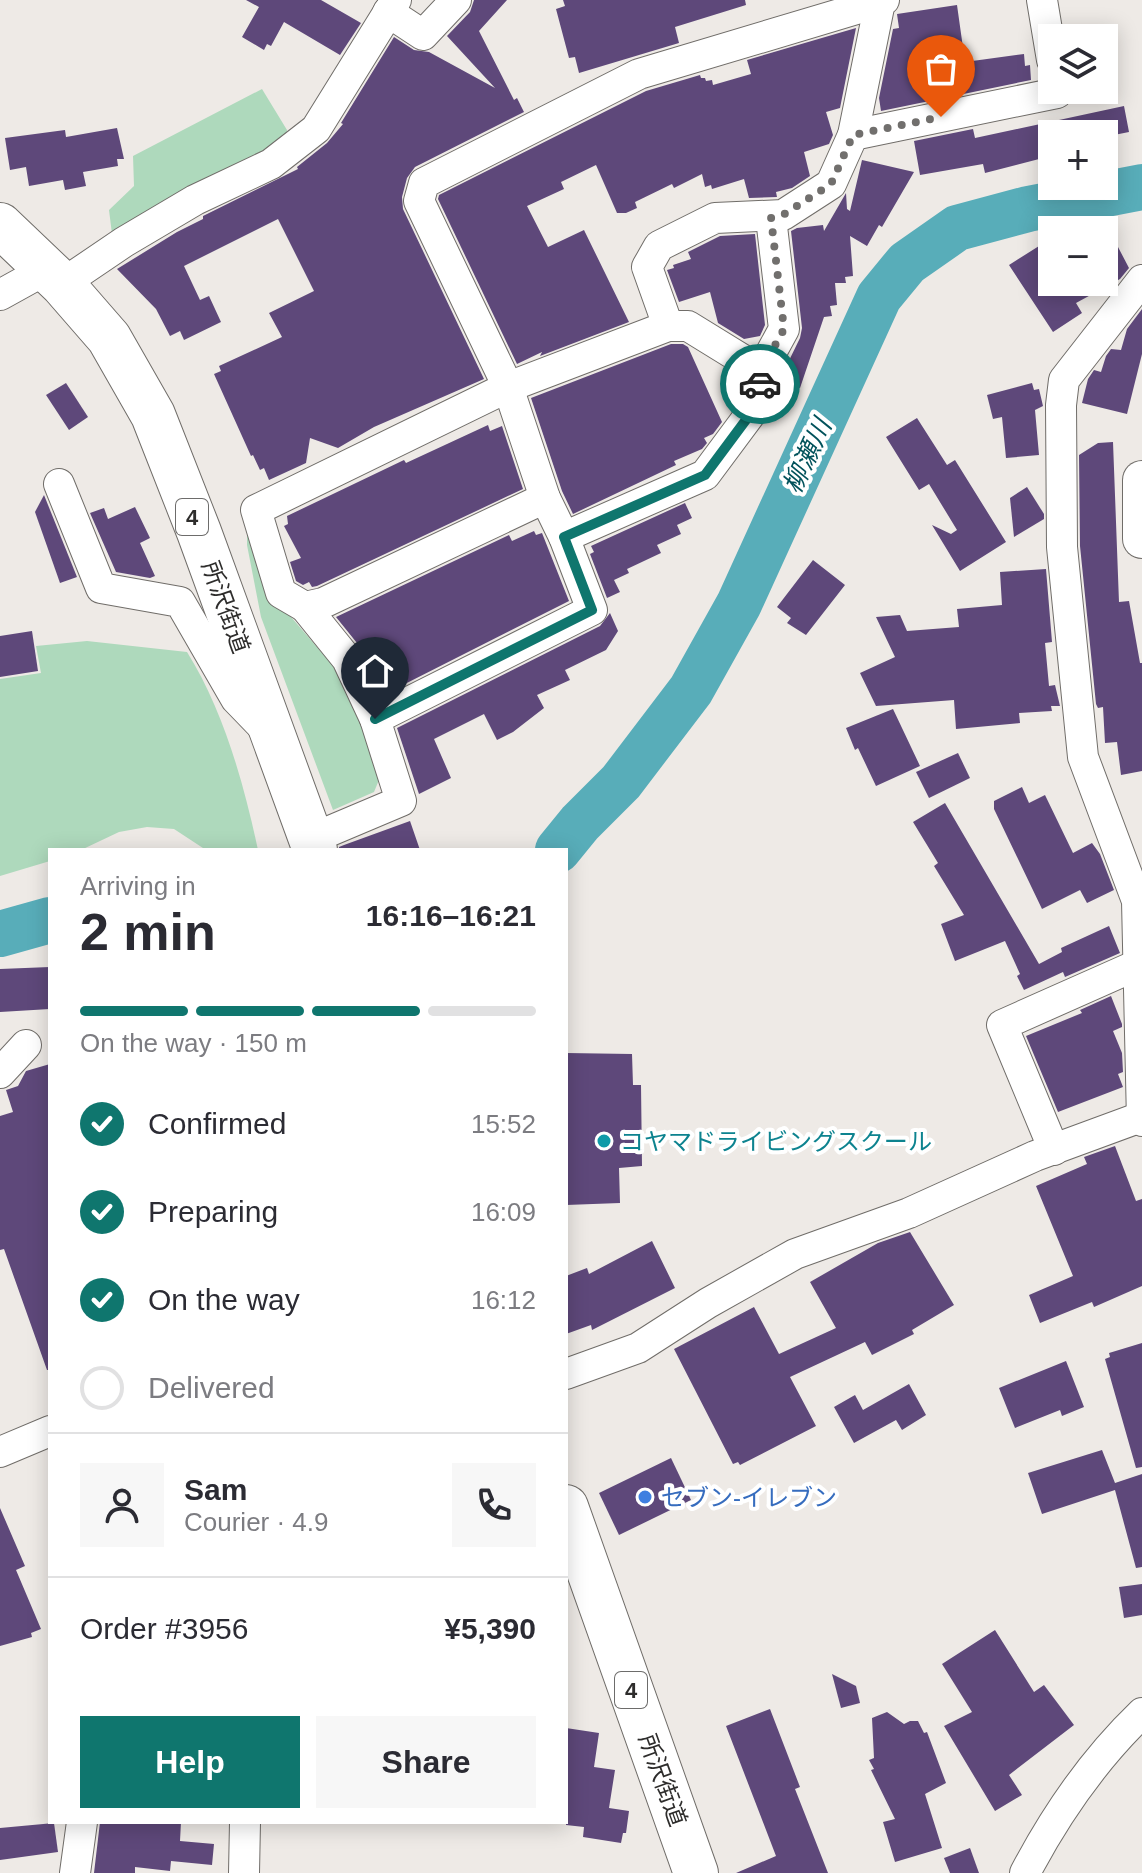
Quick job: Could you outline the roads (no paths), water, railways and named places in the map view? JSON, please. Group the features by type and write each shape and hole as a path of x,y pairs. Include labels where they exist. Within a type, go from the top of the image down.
{"main road":[{"name":"所沢街道","path":"0,225 54,276 109,338 153,415 313,844"},
{"name":"所沢街道","path":"568,1513 696,1873"}],"street":[{"path":"0,295 54,276 124,242 195,200 271,164 316,129 392,6 423,35 456,0"},
{"path":"1042,0 1046,24"},
{"path":"375,719 592,610 564,537 545,498 508,387 419,201 424,183 639,74 882,1 853,135 831,184 783,215 771,218 715,218 659,246 647,267 668,326"},
{"path":"853,135 1038,97"},
{"path":"564,537 705,475 760,401 761,371 784,329 771,218"},
{"path":"568,1373 638,1348 708,1303 795,1254 909,1213 1054,1150 1142,1119 1137,901 1083,757 1062,547 1061,405 1064,380 1142,280"},
{"path":"313,844 401,801 375,719 347,659 305,607 281,593 256,510 508,387 668,326 688,326 761,371"},
{"path":"1142,480 1142,539"},
{"path":"59,484 101,588 180,602 236,699 274,738"},
{"path":"305,607 323,603 545,498"},
{"path":"1054,1150 1002,1025 1137,965"},
{"path":"0,1073 26,1045"},
{"path":"0,1452 48,1432"},
{"path":"1025,1873 1046,1834 1084,1779 1109,1745 1142,1713"},
{"path":"75,1873 82,1824"},
{"path":"244,1873 245,1824"}],"waterway":[{"name":"柳瀬川","path":"560,848 621,782 691,690 739,604 879,297 907,263 957,228 1028,209 1142,187"},
{"name":"柳瀬川","path":"0,934 48,921"}],"place":[{"name":"コヤマドライビングスクール","path":"604,1141"},
{"name":"セブン-イレブン","path":"645,1497"}]}
